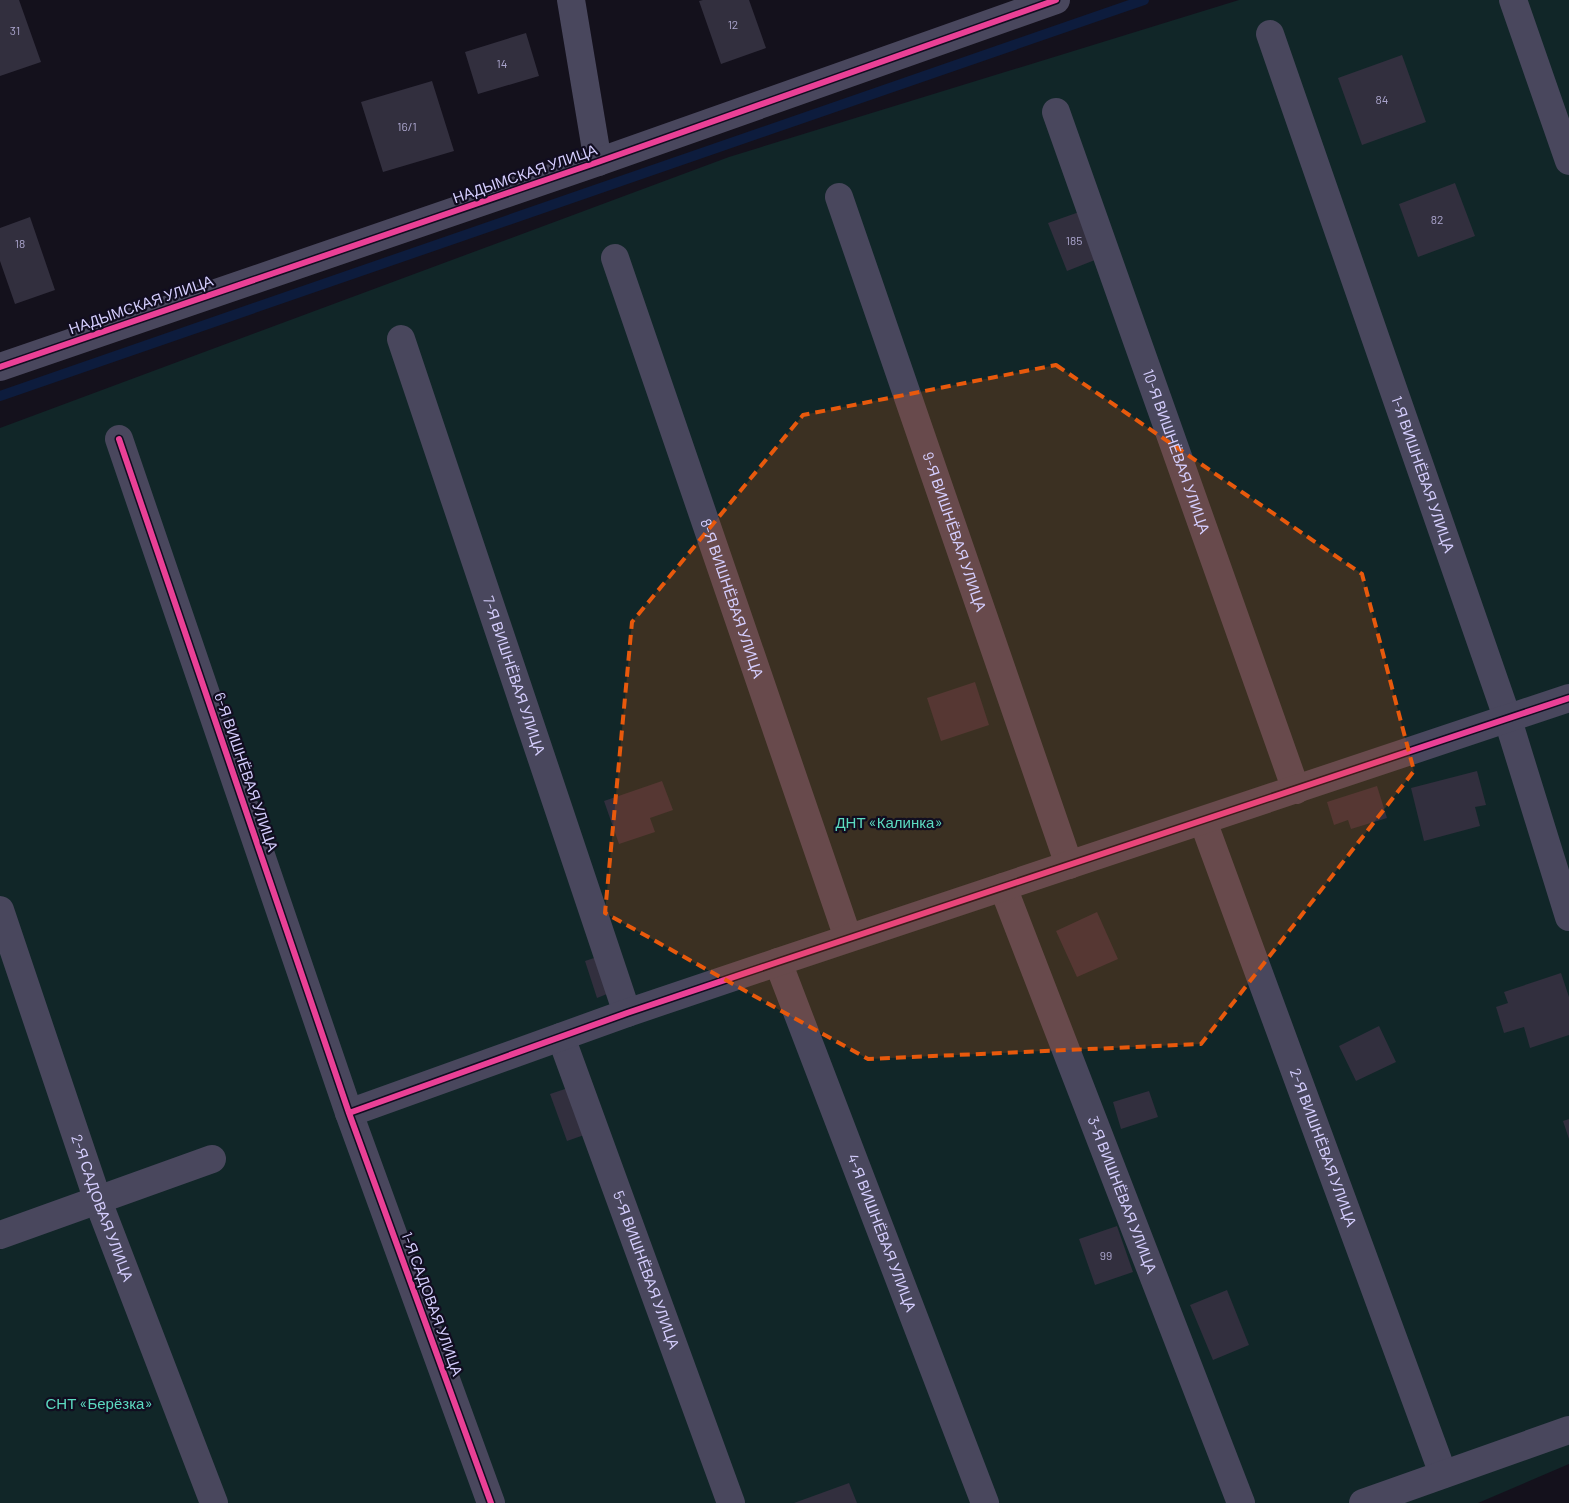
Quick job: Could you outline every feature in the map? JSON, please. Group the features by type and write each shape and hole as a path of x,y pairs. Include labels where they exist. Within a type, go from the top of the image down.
{"street":[{"path":"571,0 598,162"},
{"name":"НАДЫМСКАЯ УЛИЦА","path":"0,367 598,162 1056,0"},
{"path":"1513,0 1569,161"},
{"name":"1-Я ВИШНЁВАЯ УЛИЦА","path":"1270,34 1508,720 1569,917"},
{"name":"10-Я ВИШНЁВАЯ УЛИЦА","path":"1056,112 1296,790"},
{"name":"9-Я ВИШНЁВАЯ УЛИЦА","path":"838,197 1069,865"},
{"name":"8-Я ВИШНЁВАЯ УЛИЦА","path":"616,258 848,938"},
{"name":"7-Я ВИШНЁВАЯ УЛИЦА","path":"401,339 628,1013"},
{"name":"6-Я ВИШНЁВАЯ УЛИЦА","path":"119,438 349,1113"},
{"path":"349,1113 628,1013 848,938 1508,720 1569,698"},
{"name":"2-Я ВИШНЁВАЯ УЛИЦА","path":"1202,821 1443,1474"},
{"name":"3-Я ВИШНЁВАЯ УЛИЦА","path":"1003,887 1241,1503"},
{"name":"2-Я САДОВАЯ УЛИЦА","path":"0,910 98,1201 214,1503"},
{"name":"4-Я ВИШНЁВАЯ УЛИЦА","path":"778,962 985,1503"},
{"name":"5-Я ВИШНЁВАЯ УЛИЦА","path":"561,1037 731,1503"},
{"name":"1-Я САДОВАЯ УЛИЦА","path":"349,1113 491,1503"},
{"path":"0,1235 212,1159"},
{"path":"1363,1503 1569,1430"}],"highlighted area":[{"path":"1056,365 1362,574 1414,771 1201,1044 868,1059 605,913 632,622 803,415"}],"green space":[{"name":"ДНТ «Калинка»","path":"1239,0 1569,0 1569,1464 1478,1503 0,1503 0,428 729,157"}],"building":[{"path":"0,0 19,0 41,62 0,76"},
{"path":"749,0 766,48 721,64 699,1"},
{"path":"526,33 539,76 478,94 465,52"},
{"path":"1402,55 1426,122 1362,145 1338,78"},
{"path":"432,81 454,151 383,172 361,102"},
{"path":"1455,183 1475,236 1418,257 1399,204"},
{"path":"1082,211 1100,258 1067,271 1048,223"},
{"path":"30,217 55,290 15,304 0,261 0,228"},
{"path":"975,682 989,725 941,741 927,698"},
{"path":"1477,771 1486,805 1475,807 1480,826 1424,841 1411,788"},
{"path":"662,781 673,810 650,818 655,832 619,844 604,801"},
{"path":"1377,786 1387,818 1351,829 1348,820 1334,825 1327,802"},
{"path":"1097,912 1118,959 1077,977 1056,931"},
{"path":"600,956 612,992 597,998 585,961"},
{"path":"1561,973 1569,997 1569,1035 1530,1048 1524,1027 1504,1033 1496,1007 1508,1003 1504,992"},
{"path":"1379,1026 1396,1062 1356,1081 1339,1046"},
{"path":"571,1087 587,1134 567,1141 550,1094"},
{"path":"1149,1091 1158,1117 1121,1129 1113,1102"},
{"path":"1569,1119 1569,1139 1563,1121"},
{"path":"1117,1226 1133,1272 1095,1285 1079,1239"},
{"path":"1227,1290 1249,1345 1213,1360 1190,1305"},
{"path":"849,1483 857,1503 794,1503"}],"waterway":[{"path":"0,396 1144,0"}],"cycle path":[{"path":"0,367 598,162 1056,0"},
{"path":"119,439 349,1113 491,1503"},
{"path":"349,1113 627,1013 1569,698"}],"park label":[{"name":"СНТ «Берёзка»","path":"99,1404"}]}
